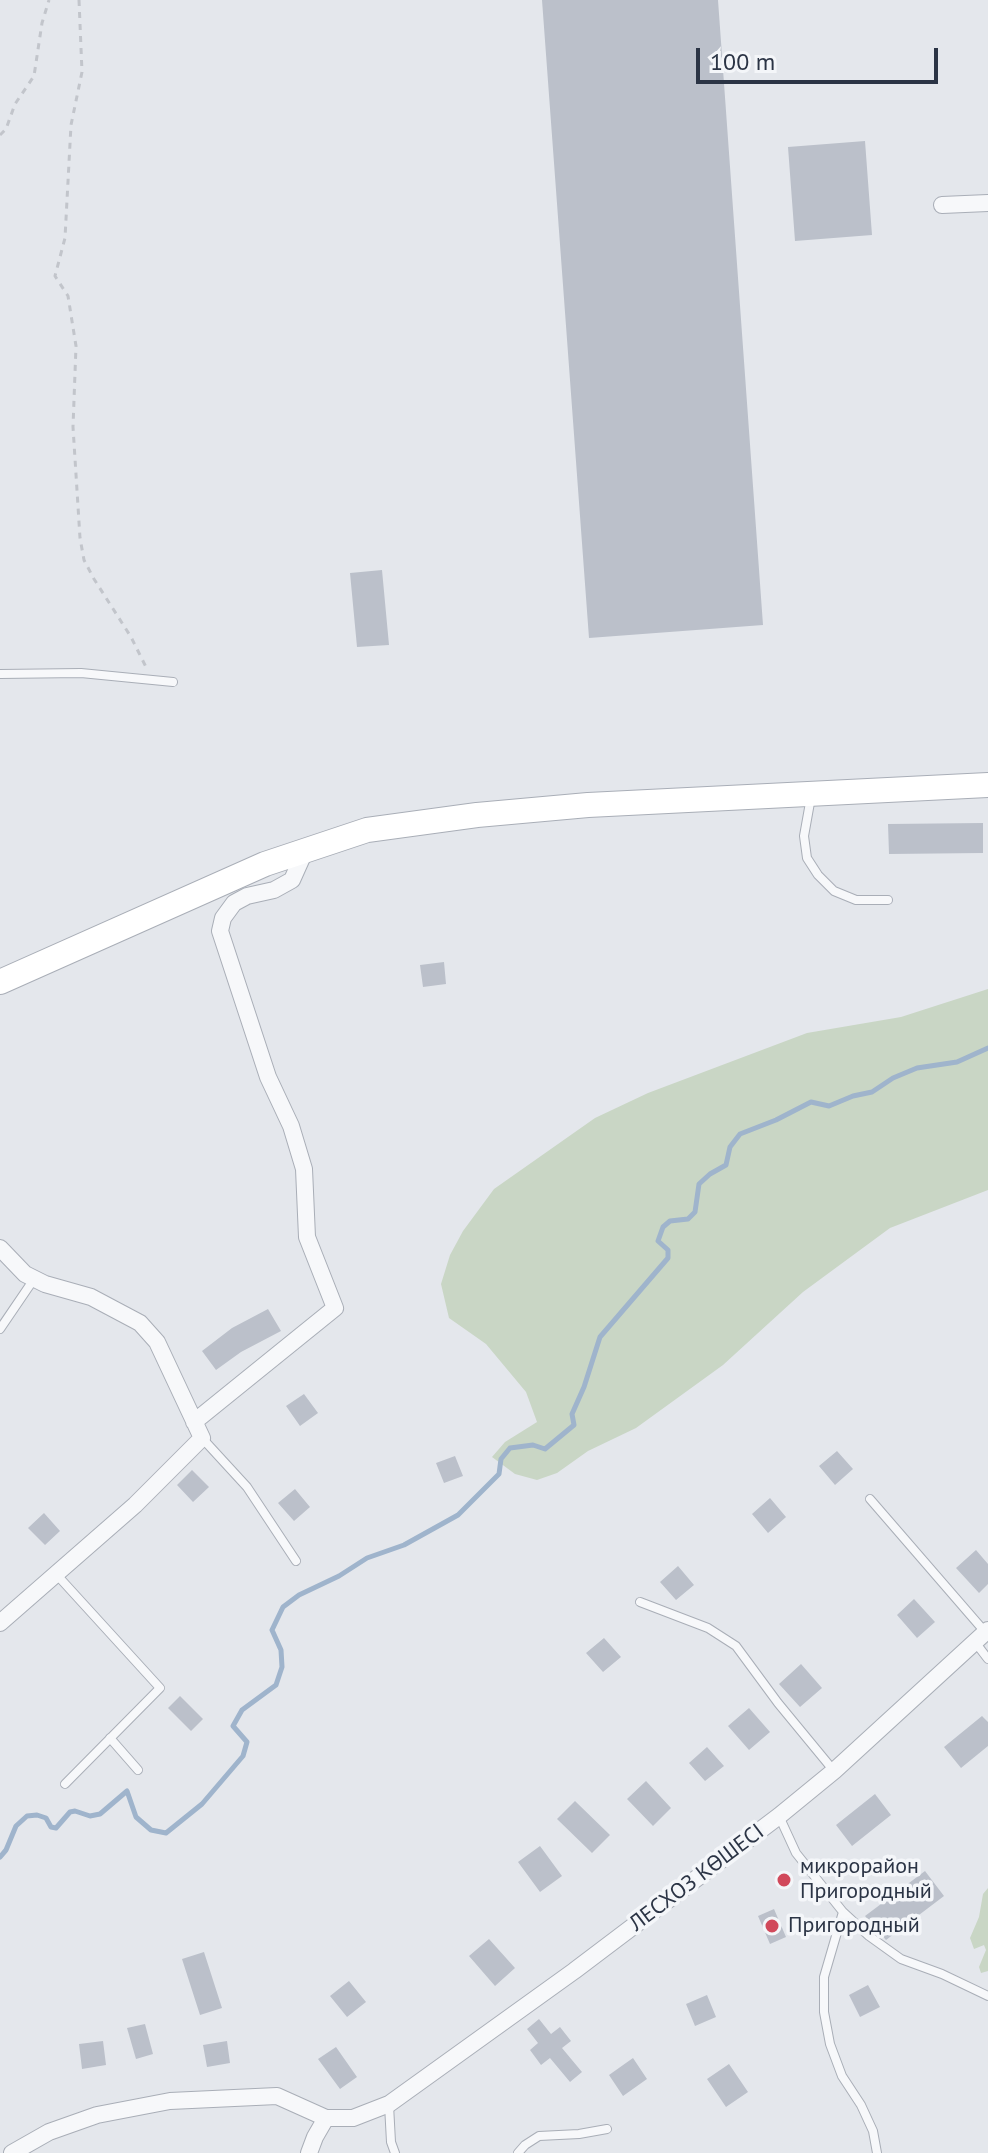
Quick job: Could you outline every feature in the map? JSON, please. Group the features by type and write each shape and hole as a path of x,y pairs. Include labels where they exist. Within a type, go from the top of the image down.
{"street":[{"path":"942,205 988,203"},
{"path":"0,982 265,864 367,830 477,815 588,805 988,785"},
{"path":"194,1422 335,1308 307,1237 304,1169 291,1126 268,1077 220,931 223,918 234,903 247,896 274,890 292,880 305,851"},
{"path":"0,1248 25,1274 91,1297 140,1323 157,1342 202,1438 135,1505 0,1623"},
{"name":"ЛЕСХОЗ КӨШЕСІ","path":"326,2118 353,2118 389,2104 574,1971 834,1771 983,1635"},
{"path":"12,2153 49,2132 97,2115 170,2101 277,2096 326,2118 309,2153"}],"lane":[{"path":"0,674 81,673 173,682"},
{"path":"812,792 804,836 807,858 818,875 834,891 856,900 888,900"},
{"path":"0,1329 34,1278"},
{"path":"202,1438 247,1487 296,1561"},
{"path":"870,1499 983,1635 988,1659"},
{"path":"57,1575 160,1688 65,1784"},
{"path":"640,1602 708,1628 736,1646 834,1771"},
{"path":"110,1738 138,1770"},
{"path":"779,1816 796,1853 843,1912 901,1959 988,1996"},
{"path":"843,1912 824,1977 824,2012 830,2044 842,2076 873,2131 877,2153"},
{"path":"389,2104 391,2142 395,2153"},
{"path":"518,2153 539,2136 607,2129"}],"path":[{"path":"0,135 6,129 15,104 34,76 42,23 49,0"},
{"path":"79,0 82,72 71,125 65,238 55,276 68,296 76,346 73,427 80,538 84,560 153,680"}],"green space":[{"path":"988,989 988,1190 890,1228 803,1292 723,1365 636,1428 588,1451 557,1473 537,1480 515,1474 492,1457 505,1442 537,1422 526,1392 486,1344 449,1318 441,1284 450,1255 463,1231 494,1189 595,1118 648,1093 807,1033 901,1017"},
{"path":"988,1888 988,1971 981,1973 979,1967 986,1950 984,1945 974,1949 970,1938 979,1917 983,1894"}],"building":[{"path":"542,0 718,0 763,625 589,638"},
{"path":"865,141 872,235 795,241 788,147"},
{"path":"382,570 389,645 357,647 350,573"},
{"path":"983,823 983,853 889,854 888,824"},
{"path":"444,962 446,984 423,987 420,965"},
{"path":"268,1309 281,1331 241,1352 216,1370 202,1351 232,1328"},
{"path":"304,1394 318,1413 300,1426 286,1406"},
{"path":"837,1451 853,1469 835,1485 819,1466"},
{"path":"455,1456 463,1476 444,1483 436,1463"},
{"path":"192,1470 209,1487 193,1502 177,1485"},
{"path":"295,1489 310,1507 294,1521 278,1503"},
{"path":"770,1498 786,1517 768,1533 752,1514"},
{"path":"44,1513 60,1531 45,1545 28,1528"},
{"path":"976,1550 988,1564 988,1584 979,1593 956,1568"},
{"path":"678,1566 694,1585 676,1600 660,1582"},
{"path":"914,1599 935,1622 917,1638 897,1615"},
{"path":"604,1638 621,1657 603,1672 586,1653"},
{"path":"801,1664 822,1688 800,1707 779,1684"},
{"path":"180,1696 203,1719 191,1731 168,1708"},
{"path":"749,1708 770,1732 749,1750 728,1726"},
{"path":"982,1716 988,1722 988,1746 961,1768 944,1747"},
{"path":"707,1747 724,1766 705,1781 689,1763"},
{"path":"646,1781 671,1808 653,1826 627,1799"},
{"path":"875,1794 891,1815 852,1846 836,1825"},
{"path":"575,1801 610,1835 592,1853 557,1819"},
{"path":"540,1846 562,1876 540,1892 518,1862"},
{"path":"925,1871 944,1896 886,1940 865,1916"},
{"name":"Пригородный","path":"774,1909 786,1937 770,1944 758,1916"},
{"path":"489,1939 515,1968 495,1986 469,1956"},
{"path":"204,1952 222,2008 200,2015 182,1959"},
{"path":"349,1981 366,2002 347,2017 330,1996"},
{"path":"868,1985 880,2007 860,2017 849,1995"},
{"path":"707,1995 716,2017 695,2026 686,2004"},
{"path":"539,2019 551,2034 560,2027 571,2041 562,2048 582,2072 570,2082 550,2058 541,2065 530,2050 538,2043 527,2029"},
{"path":"145,2024 153,2054 136,2059 127,2028"},
{"path":"103,2041 106,2065 82,2069 79,2044"},
{"path":"227,2041 230,2063 207,2067 203,2045"},
{"path":"336,2047 357,2077 340,2089 318,2059"},
{"path":"633,2058 647,2079 623,2096 609,2075"},
{"path":"729,2064 748,2092 726,2107 707,2079"}],"waterway":[{"path":"0,1857 16,1826 27,1816 46,1818 51,1827 56,1828 70,1812 90,1816 100,1814 127,1791 136,1817 151,1830 166,1833 202,1804 243,1756 247,1742 233,1726 242,1710 276,1685 282,1667 281,1650 272,1630 283,1607 367,1558 404,1545 458,1515 499,1474 501,1459 510,1448 533,1445 545,1449 574,1425 572,1414 600,1337 668,1258 668,1250 658,1241 663,1227 670,1221 688,1219 695,1212 699,1184 726,1165 730,1147 740,1134 811,1102 829,1106 872,1092 893,1078 917,1068 957,1062 988,1048"}],"place":[{"name":"микрорайон Пригородный","path":"784,1880"},
{"name":"Пригородный","path":"772,1926"}]}
